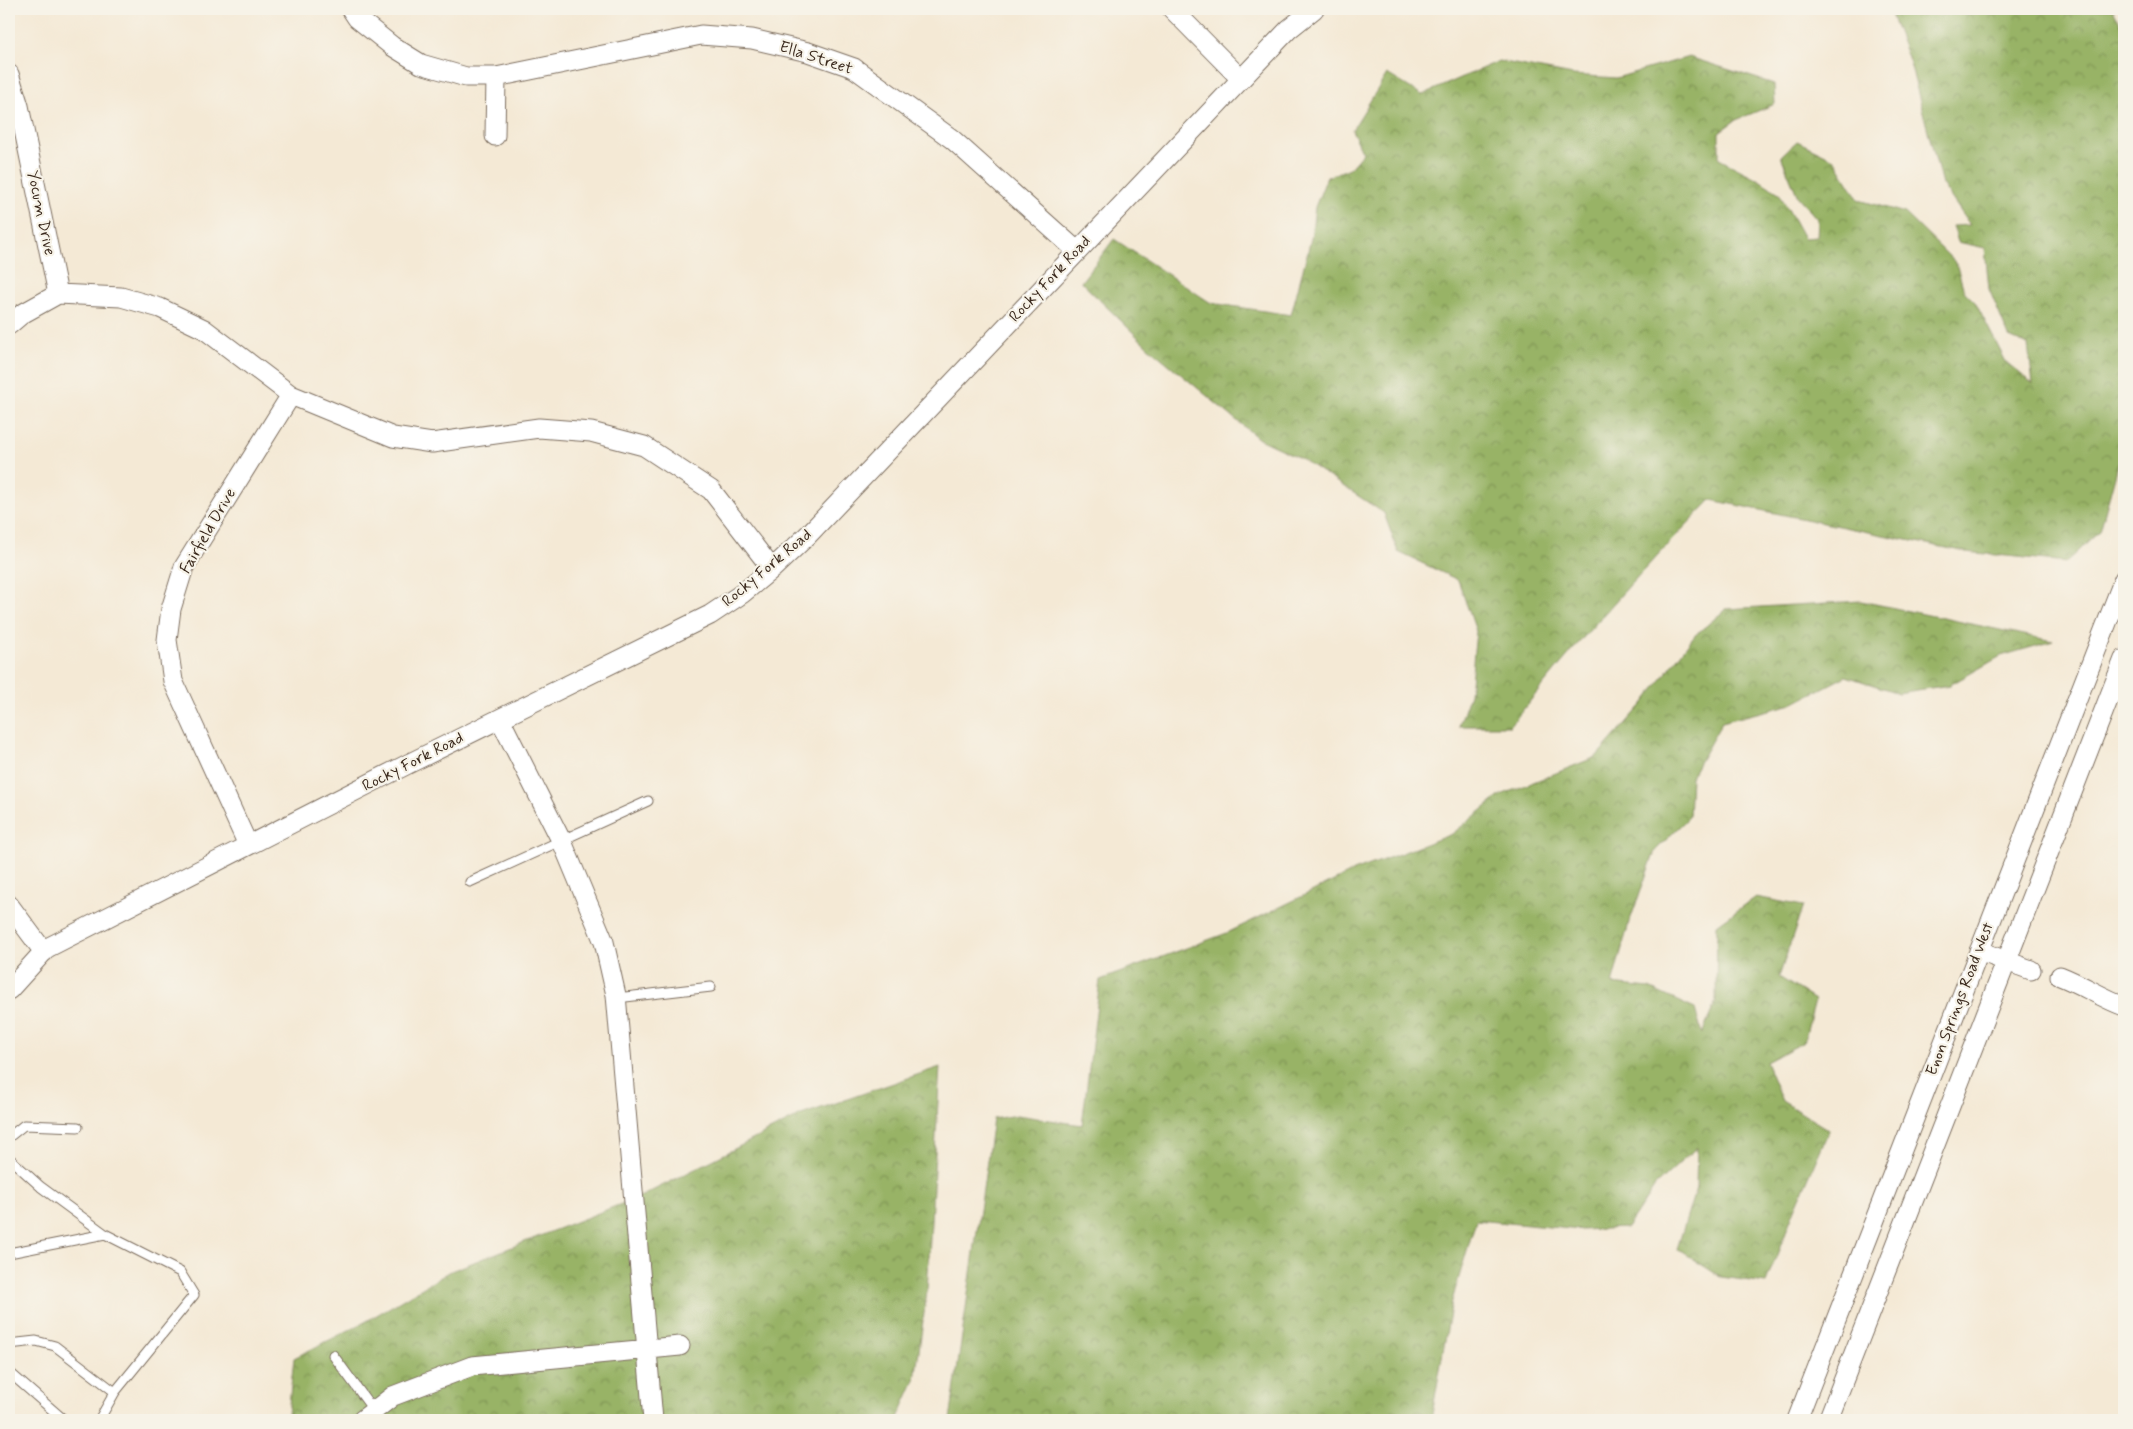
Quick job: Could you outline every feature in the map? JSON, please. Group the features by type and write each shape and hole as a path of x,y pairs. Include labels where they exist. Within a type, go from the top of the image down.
{"street":[{"name":"Ella Street","path":"351,9 364,24 392,46 421,64 466,77 496,76 701,35 752,39 808,52 854,68 952,139 1078,251"},
{"path":"1172,9 1241,79"},
{"name":"Rocky Fork Road","path":"9,990 44,952 55,944 248,845 710,615 743,593 808,535 1289,29 1314,9"},
{"name":"Yocum Drive","path":"9,74 19,106 58,294"},
{"path":"495,136 496,76"},
{"path":"9,325 22,314 58,294 120,297 160,308 204,329 291,395 393,437 432,443 538,428 591,432 644,446 711,490 772,569"},
{"name":"Fairfield Drive","path":"248,845 173,681 167,640 171,609 184,567 291,395"},
{"name":"Enon Springs Road West","path":"1797,1420 2124,579"},
{"name":"Enon Springs Road West","path":"1828,1420 2124,658"},
{"path":"500,719 562,841 604,942 616,998 653,1420"},
{"path":"9,905 44,952"},
{"path":"1978,951 2031,970"},
{"path":"2060,976 2124,1006"},
{"path":"368,1416 393,1396 472,1366 680,1346"}],"lane":[{"path":"470,882 648,800"},
{"path":"616,998 712,987"},
{"path":"9,1138 24,1125 78,1127"},
{"path":"9,1158 41,1187 105,1234 180,1272 194,1296 115,1392 99,1420"},
{"path":"9,1253 105,1234"},
{"path":"9,1344 36,1341 55,1346 115,1392"},
{"path":"333,1355 368,1416"},
{"path":"9,1372 64,1420"}],"green space":[{"path":"1889,9 2113,9 2124,30 2124,443 2100,531 2067,562 1966,552 1711,500 1608,610 1510,726 1459,726 1470,694 1476,631 1458,580 1398,552 1384,513 1302,459 1259,439 1148,347 1081,282 1114,239 1211,303 1291,315 1311,239 1315,207 1327,177 1350,168 1363,153 1352,130 1387,74 1422,95 1499,61 1573,75 1616,78 1689,57 1774,84 1775,104 1736,120 1719,132 1719,159 1756,178 1779,193 1804,238 1817,237 1818,220 1798,197 1781,156 1797,141 1834,159 1859,200 1905,213 1956,263 1964,291 1975,302 2006,362 2033,384 2028,345 2009,337 1989,289 1985,248 1958,242 1953,226 1970,225 1942,184 1910,63"},
{"path":"1861,601 2053,641 2001,656 1950,685 1898,693 1846,676 1792,704 1722,722 1691,777 1689,817 1655,851 1629,923 1612,984 1649,988 1695,1009 1702,1034 1716,1001 1717,925 1756,897 1803,906 1779,977 1815,1000 1804,1042 1766,1062 1782,1101 1829,1130 1794,1211 1766,1283 1721,1277 1677,1249 1696,1188 1697,1147 1655,1186 1627,1228 1581,1230 1476,1220 1452,1301 1431,1420 950,1420 993,1119 1017,1115 1082,1125 1100,980 1227,933 1354,871 1452,834 1501,795 1596,757 1643,704 1693,637 1726,609"},
{"path":"940,1067 927,1291 915,1380 897,1420 283,1420 288,1414 294,1358 365,1322 451,1271 644,1195 801,1115"}]}
